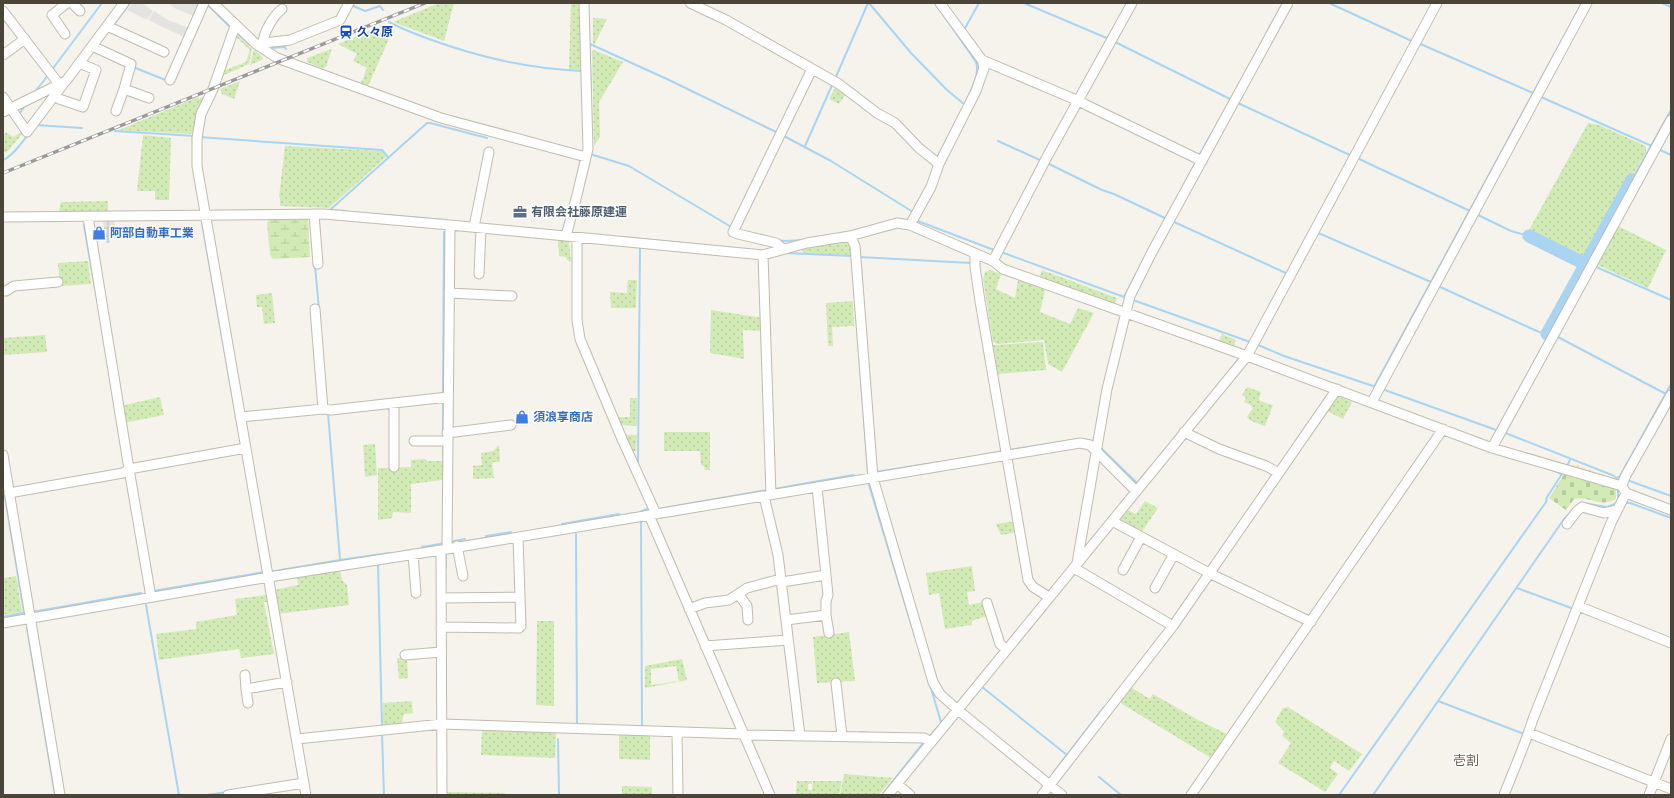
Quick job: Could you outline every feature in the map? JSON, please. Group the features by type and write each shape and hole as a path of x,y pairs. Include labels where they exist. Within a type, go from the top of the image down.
{"street":[{"path":"65,34 52,15 67,3"},
{"path":"72,3 80,12"},
{"path":"10,113 62,82 81,64 110,27 124,3"},
{"path":"170,80 207,3 234,28 260,44 277,58 441,118 586,157"},
{"path":"260,44 290,40 340,20 349,3"},
{"path":"584,3 588,99 588,141 570,235 580,339 652,515 770,795"},
{"path":"690,3 726,20 833,81 877,113 895,123 919,148 939,164"},
{"path":"912,221 931,187 939,164 976,91 984,68 982,60 940,3"},
{"path":"3,217 205,212 314,214 570,235 763,255 771,254 783,249 850,236 896,223 912,221 975,260 996,255 1076,100 1132,3"},
{"path":"1075,566 1107,389 1130,296 1152,252 1288,3"},
{"path":"888,795 1255,344 1437,3"},
{"path":"1372,402 1473,212 1587,3"},
{"path":"260,44 277,13 282,9"},
{"path":"5,16 50,72 62,82"},
{"path":"110,27 164,52"},
{"path":"234,28 213,89 201,114 197,136 197,166 240,417 243,449 268,574 306,795"},
{"path":"3,55 25,40"},
{"path":"94,47 131,64 116,111"},
{"path":"982,60 1076,100 1202,160"},
{"path":"56,97 82,107 96,70 81,64"},
{"path":"783,249 776,242 733,232 812,69"},
{"path":"3,97 10,113 27,132 56,97 62,82"},
{"path":"124,89 149,98"},
{"path":"1492,448 1671,120"},
{"path":"479,274 477,227 489,152"},
{"path":"314,214 318,264"},
{"path":"88,216 127,471 150,594"},
{"path":"442,795 444,724 441,652 441,598 445,546 447,437 445,398 450,225"},
{"path":"850,236 855,246 873,478 934,682 940,694 958,710 1062,795"},
{"path":"763,255 769,493 783,581 788,620 788,640 800,733"},
{"path":"996,255 1003,269 1126,313 1336,392 1372,402 1442,431 1671,510"},
{"path":"975,260 1028,580 1033,587 1050,597"},
{"path":"3,291 6,291 14,286 58,282"},
{"path":"449,293 512,296"},
{"path":"315,309 326,409"},
{"path":"1042,795 1048,783 1170,625 1280,473 1336,392"},
{"path":"1504,795 1523,750 1532,734 1622,493 1671,395"},
{"path":"240,417 445,398"},
{"path":"394,403 394,467"},
{"path":"414,441 447,437 511,425"},
{"path":"1191,795 1309,620 1442,431"},
{"path":"1184,432 1219,449 1266,466 1280,473"},
{"path":"3,623 29,615 150,594 268,574 413,554 445,546 457,546 652,515 769,493 873,478 1006,452 1080,444 1090,446 1136,491"},
{"path":"9,493 243,449"},
{"path":"3,456 60,795"},
{"path":"817,487 828,595 826,601 826,614 829,633"},
{"path":"1567,524 1582,507 1604,513 1622,493"},
{"path":"1112,521 1174,554 1207,574 1309,620"},
{"path":"441,627 519,628 521,626 518,536"},
{"path":"1123,570 1141,537"},
{"path":"457,546 463,576"},
{"path":"413,554 416,593"},
{"path":"1156,588 1174,554"},
{"path":"1075,566 1170,625"},
{"path":"692,608 711,602 724,602 739,595 753,585 826,575"},
{"path":"739,595 747,606 748,620"},
{"path":"441,598 520,597"},
{"path":"986,603 1000,644 1007,650"},
{"path":"1580,607 1671,643"},
{"path":"788,620 826,614"},
{"path":"708,646 788,640"},
{"path":"406,655 441,652"},
{"path":"245,675 248,703"},
{"path":"246,689 287,682"},
{"path":"836,683 842,736"},
{"path":"297,739 444,724 744,735 800,733 842,736 924,738 931,742"},
{"path":"678,795 680,732"},
{"path":"1532,734 1671,789"},
{"path":"1649,795 1671,739"},
{"path":"228,795 304,783"},
{"path":"897,784 910,795"}],"shaded area":[{"path":"133,3 142,3 153,11 147,20 127,10"},
{"path":"168,3 199,4 194,16 176,9"},
{"path":"154,11 168,20 189,28 184,37 148,20"},
{"path":"114,220 117,237 109,238 110,243 106,243 103,221"}],"green space":[{"path":"439,3 454,3 444,41 393,22"},
{"path":"571,3 581,3 582,70 569,69"},
{"path":"593,18 607,19 594,45 593,44"},
{"path":"383,25 393,30 368,86 361,83 367,68 353,61 357,54 338,44"},
{"path":"235,33 252,49 249,64 222,76 224,68 225,70 246,62 250,50 234,35"},
{"path":"254,49 264,59 250,65"},
{"path":"332,49 326,67 323,69 307,62 307,58"},
{"path":"594,50 623,62 599,102 600,137 594,146 592,51"},
{"path":"240,81 234,99 222,94 220,89"},
{"path":"836,86 846,94 839,104 829,99"},
{"path":"198,97 199,99 205,97 194,134 119,130"},
{"path":"1588,123 1599,125 1646,146 1646,152 1632,177 1627,179 1587,252 1583,255 1578,255 1529,230"},
{"path":"6,132 13,137 21,132 22,134 6,153 3,151 3,136"},
{"path":"143,135 171,138 169,200 155,200 155,191 137,191"},
{"path":"285,146 382,151 386,157 329,208 280,206 279,197"},
{"path":"108,201 108,211 59,211 60,204 62,202"},
{"path":"270,219 308,219 310,257 273,259 270,255 267,223"},
{"path":"1616,225 1666,250 1648,288 1595,264"},
{"path":"558,240 567,240 569,242 571,262 567,260 566,257 559,256"},
{"path":"845,243 850,245 853,255 803,253 802,248 829,244"},
{"path":"88,261 91,284 60,286 58,263"},
{"path":"990,270 1001,274 996,289 1015,298 1018,280 1045,290 1040,312 1070,324 1078,308 1094,313 1062,372 1048,364 1044,340 998,344 993,342 983,279 985,272"},
{"path":"1042,270 1117,298 1114,307 1039,279"},
{"path":"628,280 637,280 636,308 611,308 610,292 627,293"},
{"path":"272,293 275,323 264,324 262,307 257,307 256,295"},
{"path":"853,301 854,326 832,327 833,346 828,346 826,303"},
{"path":"711,310 763,318 763,331 743,330 744,359 710,353"},
{"path":"1222,334 1236,340 1233,349 1218,343"},
{"path":"45,335 47,352 3,355 3,338"},
{"path":"1043,342 1046,370 998,374 993,345"},
{"path":"1247,387 1261,392 1259,399 1260,401 1273,405 1265,426 1251,421 1247,417 1253,408 1244,402 1246,398 1242,395"},
{"path":"1337,396 1352,402 1343,419 1327,411"},
{"path":"160,397 164,415 124,423 123,407 125,405"},
{"path":"630,398 637,398 637,426 620,425 617,417 630,417"},
{"path":"664,432 710,432 710,470 705,470 704,466 701,465 700,451 664,451"},
{"path":"623,435 637,435 636,451 630,451"},
{"path":"375,444 377,475 365,477 363,445"},
{"path":"499,445 500,462 493,462 492,465 494,478 473,479 473,466 482,465 481,453 493,451"},
{"path":"425,459 427,461 442,461 442,480 411,484 411,513 393,512 392,518 378,520 378,468 411,467 411,460"},
{"path":"1565,473 1616,488 1616,499 1600,502 1585,499 1574,499 1566,510 1549,498"},
{"path":"1145,501 1158,508 1141,533 1120,522 1118,518 1126,509 1136,514"},
{"path":"1016,521 1018,532 1001,535 996,524"},
{"path":"972,566 975,591 967,592 969,605 983,602 987,616 972,621 972,625 945,629 939,593 929,595 926,573"},
{"path":"340,570 342,580 347,585 349,605 278,614 274,590 298,585 297,577"},
{"path":"16,576 22,612 3,615 3,578"},
{"path":"266,595 267,602 264,602 274,654 241,658 239,649 159,660 156,634 196,629 196,622 237,615 235,599"},
{"path":"537,621 554,621 554,706 536,705"},
{"path":"849,632 855,681 817,683 813,637"},
{"path":"397,658 407,658 408,678 399,679"},
{"path":"682,659 687,680 645,688 645,666","holes":["676,666 679,681 651,685 651,669"]},
{"path":"1129,686 1150,699 1153,694 1200,721 1227,734 1211,758 1122,704 1120,701"},
{"path":"412,701 413,713 404,714 401,725 383,725 383,703"},
{"path":"1288,707 1362,754 1349,771 1334,761 1330,768 1338,774 1325,792 1278,763 1291,743 1282,736 1284,731 1275,722 1283,708"},
{"path":"482,727 556,730 555,758 481,755"},
{"path":"619,733 650,734 650,760 619,759"},
{"path":"844,774 893,778 879,795 840,795"},
{"path":"797,781 812,781 812,784 808,784 808,790 812,790 813,781 842,781 839,795 796,795"},
{"path":"622,786 652,787 652,795 622,795"},
{"path":"447,792 505,793 505,795 447,795"}],"sand":[{"path":"1574,464 1615,479 1616,482 1568,468"}],"waterway":[{"path":"51,71 102,3"},
{"path":"113,26 130,3"},
{"path":"835,79 868,3"},
{"path":"869,3 911,53 946,89 965,105"},
{"path":"935,3 976,62 977,71 968,98"},
{"path":"964,30 979,3"},
{"path":"1024,3 1109,39"},
{"path":"1268,30 1283,3"},
{"path":"1329,3 1414,42"},
{"path":"1374,387 1582,3"},
{"path":"1662,3 1671,7"},
{"path":"207,4 231,28"},
{"path":"351,5 365,11 380,6 383,10"},
{"path":"389,22 429,39 485,57 543,68 582,71"},
{"path":"236,32 250,45 251,44"},
{"path":"589,36 591,94"},
{"path":"1115,42 1232,100"},
{"path":"1418,43 1533,93"},
{"path":"590,44 669,80 778,133"},
{"path":"270,48 285,47 286,49"},
{"path":"133,67 168,81"},
{"path":"34,93 49,74"},
{"path":"805,146 833,83"},
{"path":"860,95 871,103"},
{"path":"1541,97 1654,147"},
{"path":"1238,103 1352,156"},
{"path":"18,116 24,107"},
{"path":"1632,180 1671,110"},
{"path":"330,210 427,123 487,138"},
{"path":"36,125 82,128"},
{"path":"115,131 195,136"},
{"path":"1199,156 1211,134"},
{"path":"3,160 14,152 28,135"},
{"path":"782,135 831,161 913,212"},
{"path":"199,137 382,150 388,157"},
{"path":"998,141 1042,161"},
{"path":"1658,149 1671,155"},
{"path":"590,154 629,166 733,228"},
{"path":"1357,158 1470,211"},
{"path":"1183,186 1196,162"},
{"path":"1047,163 1102,190 1114,194 1167,219"},
{"path":"1547,334 1632,180"},
{"path":"208,211 304,210"},
{"path":"326,210 346,211"},
{"path":"166,211 192,211"},
{"path":"374,214 445,220"},
{"path":"1476,214 1511,231 1529,236"},
{"path":"915,220 994,250"},
{"path":"1172,221 1288,274"},
{"path":"202,223 238,428"},
{"path":"84,225 95,289"},
{"path":"527,228 537,229"},
{"path":"443,395 444,232"},
{"path":"1316,232 1431,282"},
{"path":"1529,236 1585,264"},
{"path":"623,237 763,251"},
{"path":"777,240 803,240"},
{"path":"636,465 638,464 640,248"},
{"path":"1001,252 1124,297"},
{"path":"786,253 853,256"},
{"path":"859,257 971,263"},
{"path":"1124,297 1144,259"},
{"path":"315,266 319,309"},
{"path":"1594,266 1671,300"},
{"path":"853,273 868,473"},
{"path":"1438,286 1539,332 1551,334"},
{"path":"1133,300 1250,342"},
{"path":"1497,430 1547,338 1547,334"},
{"path":"1556,336 1666,394"},
{"path":"1256,344 1284,356 1376,387"},
{"path":"1230,370 1239,358"},
{"path":"1272,370 1280,373"},
{"path":"1617,478 1620,476 1671,384"},
{"path":"1382,389 1499,431"},
{"path":"443,400 443,439"},
{"path":"328,413 340,560 389,553"},
{"path":"1503,432 1612,475 1617,478 1616,480"},
{"path":"1008,450 1061,442"},
{"path":"443,444 443,479"},
{"path":"1101,448 1137,483 1149,469"},
{"path":"967,458 1003,451"},
{"path":"1568,464 1570,460"},
{"path":"876,472 939,462"},
{"path":"1552,470 1562,474"},
{"path":"1339,795 1546,502 1547,497 1562,474"},
{"path":"774,489 853,475 856,476"},
{"path":"1627,480 1671,496"},
{"path":"3,485 24,612"},
{"path":"869,485 915,637"},
{"path":"658,509 767,490"},
{"path":"1618,490 1618,500"},
{"path":"1583,503 1607,507 1617,503"},
{"path":"1625,503 1630,503 1671,518"},
{"path":"640,512 649,508 648,506"},
{"path":"1373,795 1564,519 1576,507"},
{"path":"629,514 634,513"},
{"path":"562,524 619,514"},
{"path":"641,521 642,728"},
{"path":"486,536 511,532"},
{"path":"576,534 577,725"},
{"path":"449,542 465,539"},
{"path":"422,547 445,543"},
{"path":"446,555 446,568"},
{"path":"269,572 340,560"},
{"path":"378,564 382,727"},
{"path":"153,591 265,572"},
{"path":"1517,588 1574,609"},
{"path":"32,612 141,593"},
{"path":"146,605 179,795"},
{"path":"3,617 27,612"},
{"path":"27,628 55,795"},
{"path":"930,685 941,722"},
{"path":"982,687 1067,755"},
{"path":"1438,701 1524,734"},
{"path":"1053,773 1104,707"},
{"path":"930,736 942,722"},
{"path":"786,731 796,731"},
{"path":"860,732 870,733"},
{"path":"382,733 384,795"},
{"path":"1528,746 1532,737"},
{"path":"558,739 559,795"},
{"path":"882,795 923,743"},
{"path":"1099,777 1121,795"},
{"path":"1037,795 1044,785"},
{"path":"207,795 227,792"}],"railway":[{"path":"3,173 425,3"}],"place":[{"name":"久々原","path":"346,32"},
{"name":"有限会社藤原建運","path":"520,212"},
{"name":"阿部自動車工業","path":"99,233"},
{"name":"須浪享商店","path":"522,417"}],"district":[{"name":"壱割","path":"1466,760"}]}
